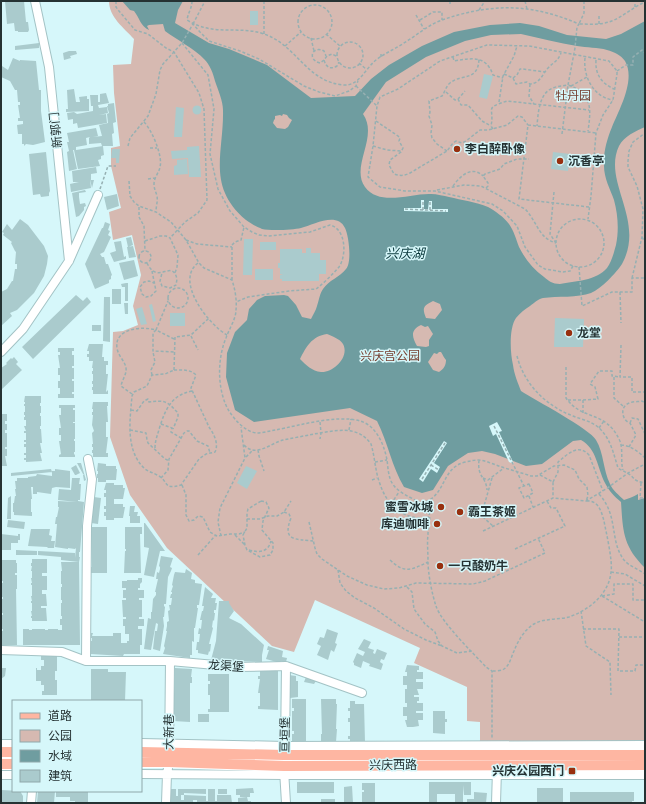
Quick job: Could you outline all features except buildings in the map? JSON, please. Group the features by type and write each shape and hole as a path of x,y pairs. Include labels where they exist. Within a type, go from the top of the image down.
{"main road":[{"name":"兴庆西路","path":"142,752 285,750 497,761 645,765"},
{"path":"1,752 12,752"},
{"name":"兴庆西路","path":"142,762 168,752 284,770 645,755"},
{"path":"1,764 12,764"}],"street":[{"name":"新郭门","path":"35,1 49,68 69,261"},
{"path":"1,352 23,329 69,261 98,195"},
{"path":"86,661 87,526 92,479 88,459"},
{"name":"龙渠堡","path":"1,650 62,652 86,661 170,661 238,668 286,666 362,693"},
{"name":"大新巷","path":"166,803 170,661"},
{"name":"亘垣堡","path":"286,666 284,770 286,803"},
{"path":"142,743 168,752"},
{"path":"1,744 12,744"},
{"path":"497,761 645,745"},
{"path":"497,761 645,775"},
{"path":"496,803 497,761"},
{"path":"142,774 284,770"},
{"path":"1,775 12,775"},
{"path":"31,803 32,792"}],"path":[{"path":"116,1 116,7 135,30 148,34 166,48 174,52 199,93 204,110 207,200 198,214 184,222 170,238"},
{"path":"192,1 192,8 188,14 187,20 210,41 240,51 258,59 304,86 334,96 349,91 356,86 366,69 381,57 424,29 442,20 479,10 507,7 527,9 561,16 579,24 599,24 613,20 645,2"},
{"path":"128,146 130,138 148,116 156,94 160,70 163,64 182,43 205,1"},
{"path":"264,1 264,34"},
{"path":"479,10 485,1"},
{"path":"525,1 527,9"},
{"path":"562,134 577,27 584,13 584,1"},
{"path":"635,7 636,1"},
{"path":"316,5 326,9 331,18 330,29 326,34 317,39 305,36 301,32 299,27 299,15 306,7 316,5"},
{"path":"420,20 433,12 442,12 442,20"},
{"path":"416,15 424,29"},
{"path":"599,15 599,24"},
{"path":"193,24 220,31 256,31 272,37 286,46 311,72 320,78 336,84 345,85 350,85 359,80"},
{"path":"286,46 301,32"},
{"path":"326,34 340,46"},
{"path":"311,38 314,51 312,55 315,61 320,63 325,59 332,54 336,56 338,59 341,64 348,68 352,67 359,63 362,52 357,44 348,42 340,46 338,49 338,59 339,62 337,66 331,68 327,66 325,59 325,52 322,49 314,51"},
{"path":"182,43 208,75 214,109 210,154 218,189 230,211 244,227 259,235 268,236 310,232 330,225 334,226 341,234 343,248 342,260 339,266 316,289 248,297 236,302"},
{"path":"556,243 549,241 544,237 530,213 525,209 481,186 473,185 435,191 405,191 380,187 368,176 380,97 398,88 440,61 487,45 517,45 596,59 609,62 617,71"},
{"path":"498,104 500,102 502,78 514,56 517,45"},
{"path":"588,219 596,133 603,115 613,100 617,71 626,65 633,65 633,58 642,50 645,53"},
{"path":"504,74 513,78 516,84 527,82 530,84 540,80 551,65 558,60 560,53"},
{"path":"453,57 454,61 469,58 479,59 487,64 493,75 502,78"},
{"path":"585,57 584,64 587,77 597,93 613,100"},
{"path":"447,151 437,144 432,138 432,125 429,116 429,101 442,96 451,82 468,77 476,72 479,59"},
{"path":"596,59 596,73 604,83 614,89"},
{"path":"359,63 366,69"},
{"path":"513,78 523,68 545,72"},
{"path":"571,86 587,77"},
{"path":"530,84 529,96 534,104"},
{"path":"537,126 540,105 544,95 549,90 556,87 568,85 581,90 587,98 590,110 588,131"},
{"path":"356,86 378,106"},
{"path":"458,100 465,91"},
{"path":"445,92 455,100 458,100 461,106 468,105 482,121 491,126 493,129"},
{"path":"491,126 492,107 507,101 590,110"},
{"path":"401,151 390,160 389,165 394,174 405,175 447,151 453,142 456,141 462,143 480,130 493,129 507,125 518,116 522,117 528,125 519,199 590,207"},
{"path":"376,121 398,136 400,146 403,148 401,151"},
{"path":"144,122 150,131 160,154 161,166 155,178 154,185 157,197 156,212"},
{"path":"528,125 596,133"},
{"path":"579,267 582,306 612,292 632,292 632,278 642,237 644,218 637,186 628,167 629,151 633,142 645,133"},
{"path":"373,146 387,150 401,151"},
{"path":"150,148 157,148"},
{"path":"483,176 500,169 504,164 517,159 530,160"},
{"path":"98,195 108,166 116,166"},
{"path":"452,188 459,178 472,171 479,172 483,176 488,183 488,186 485,188"},
{"path":"148,179 155,178"},
{"path":"129,180 130,196 134,202 139,206 156,212 171,222 186,240 198,263 204,268 232,280"},
{"path":"435,191 492,204 502,211 517,226 525,247 531,256 538,265 545,269 563,272 570,271 573,266"},
{"path":"554,192 550,234 556,243"},
{"path":"422,210 423,200"},
{"path":"430,201 430,210"},
{"path":"139,206 138,217 144,226 145,251"},
{"path":"405,210 446,211"},
{"path":"576,218 588,219 599,226 604,234 605,242 601,257 588,266 579,267 566,263 561,258 557,251 556,243 557,234 561,227 568,221 576,218"},
{"path":"244,227 241,240 233,243 232,247 232,280 236,311 220,356 220,380 228,410 241,426 256,433 341,418 365,422 373,428 381,443 387,460 388,472 395,488 425,506 429,513 427,536 428,562 436,606 441,616 492,672 492,738 497,761"},
{"path":"145,242 160,236 170,238 178,255 175,273"},
{"path":"642,237 645,242"},
{"path":"186,240 196,244 232,247"},
{"path":"145,251 151,256 150,261 147,263"},
{"path":"145,251 140,254 139,259 143,263 147,263 152,271 155,285 156,291 151,296 146,297 141,292 140,287 144,282 149,281 155,285 161,284 165,287 180,288 187,295 187,302 179,308 173,307 168,301"},
{"path":"198,263 194,266 191,272 191,290 194,299 219,331 227,335"},
{"path":"152,271 155,273 162,273 170,270 175,273 178,279 169,294 168,301 156,330 153,333 152,352 155,362 151,370 152,375 147,386 136,390 132,394 130,430 133,449 137,460 149,472 161,478 168,486 182,485"},
{"path":"161,284 160,278 162,273"},
{"path":"632,278 645,278"},
{"path":"620,292 621,323"},
{"path":"187,295 192,294"},
{"path":"175,339 175,337 191,335 209,318"},
{"path":"132,394 121,386 126,366 117,351 116,346 118,339 134,328 141,328 156,330 175,339"},
{"path":"191,335 198,350"},
{"path":"174,370 175,339"},
{"path":"620,377 621,345"},
{"path":"152,352 174,352"},
{"path":"517,356 519,364 527,380 547,402 560,411 594,424 599,428 608,440 618,468 628,473 633,478 645,483"},
{"path":"566,367 566,392 568,400 576,409 604,421 615,433 621,445 622,468 624,472"},
{"path":"152,375 165,374 174,370 188,370 195,373 196,377 191,388 216,441 216,449 214,452 199,458 182,485"},
{"path":"568,400 598,399 595,387 590,384 599,371 612,371 612,376 614,377 614,398 624,407"},
{"path":"614,377 632,377 632,392 645,392"},
{"path":"155,448 155,441 163,414 170,404 180,395 192,391"},
{"path":"131,410 137,411 144,400 148,399 149,402 161,400 170,404 178,413 178,417 171,432 182,438"},
{"path":"583,400 583,413"},
{"path":"629,447 636,435 630,423 624,418 624,407 630,403 642,401 645,403"},
{"path":"630,423 632,418 638,419 645,434"},
{"path":"349,430 351,419"},
{"path":"599,428 604,421"},
{"path":"320,422 320,439"},
{"path":"161,424 173,429"},
{"path":"241,426 245,458"},
{"path":"494,426 524,486"},
{"path":"130,430 146,433 147,441 164,458 169,460"},
{"path":"244,445 247,448 258,450 283,440 332,430 349,430 359,433 371,444 376,462 378,478 384,494 391,504 408,516 420,519 429,517"},
{"path":"161,478 168,470 169,460 184,433 189,431 197,441 208,446 210,453"},
{"path":"422,479 445,443"},
{"path":"621,445 629,447 645,458"},
{"path":"221,536 218,522 220,508 247,454 253,450"},
{"path":"258,450 264,471"},
{"path":"553,498 553,482 557,475 558,462 572,451 576,450 586,452 591,459 603,491"},
{"path":"376,462 387,460"},
{"path":"479,460 479,470 487,487 487,495"},
{"path":"421,504 435,497 447,474 456,466 462,463 479,460 531,476 540,475 549,468 558,465 570,467 587,487 588,496 586,501"},
{"path":"586,501 599,494 623,476 645,464"},
{"path":"431,465 439,470"},
{"path":"483,478 488,480 504,468"},
{"path":"540,475 553,482"},
{"path":"372,480 378,478"},
{"path":"492,478 482,513 486,520 494,526"},
{"path":"641,482 640,498 645,498"},
{"path":"529,484 533,493 524,498 519,488 524,486 529,484"},
{"path":"182,485 186,495 185,509 187,519 189,521 192,521 198,516 203,517 210,532 215,536 242,534 245,532"},
{"path":"391,504 400,492"},
{"path":"599,494 609,507 615,538 621,554 628,563 645,574"},
{"path":"528,496 533,507"},
{"path":"483,531 553,498 594,501 602,514 611,572 602,596"},
{"path":"261,501 266,502 270,508 264,518 262,530 272,540 273,550 270,555 260,557 247,550 245,545 244,535 247,528 248,509 261,501"},
{"path":"247,519 260,519 268,516 277,516 284,512 291,501"},
{"path":"514,549 565,526 556,508 551,508 547,501"},
{"path":"284,512 291,518 287,528 288,534 298,539 313,541"},
{"path":"309,522 317,554 322,559 358,581 391,590 416,584 473,584 485,581 545,553 538,538"},
{"path":"234,534 245,545"},
{"path":"198,555 215,536"},
{"path":"247,550 262,552 270,546 272,540"},
{"path":"390,560 398,568 404,570 412,569 428,562"},
{"path":"338,570 340,583 346,591 404,629 457,653 472,651"},
{"path":"611,572 625,574 645,586"},
{"path":"492,672 503,670 509,664 518,640 534,624 569,617 581,611 602,596 614,594 614,584 633,584 633,600 645,600"},
{"path":"408,587 412,592 414,609 428,627 435,632 438,641 442,646"},
{"path":"602,596 645,622"},
{"path":"581,611 586,646 610,662 611,695"},
{"path":"583,629 619,629 618,671 636,671 636,666 645,665"},
{"path":"619,637 645,637"}],"green space":[{"name":"兴庆宫公园","path":"109,1 645,1 645,741 480,742 480,722 467,721 467,687 414,663 420,648 315,600 294,652 272,646 167,548 130,495 110,437 113,332 123,331 138,325 133,306 141,275 132,235 113,240 109,212 121,208 111,166 111,148 120,146 114,93 113,65 131,64 134,39 114,17"}],"water":[{"name":"兴庆湖","path":"122,1 183,1 178,10 175,23 209,43 229,49 267,65 311,98 355,96 371,79 389,65 422,46 454,32 490,25 520,23 539,26 567,35 606,39 621,34 645,21 645,127 630,134 621,142 615,160 616,173 627,217 629,232 628,248 622,264 608,280 591,293 580,296 539,299 523,311 516,318 512,328 511,354 516,378 521,391 584,429 596,440 599,445 606,473 614,491 624,500 638,494 638,500 645,498 645,568 632,553 628,545 622,522 621,502 605,483 594,453 581,440 573,441 542,464 526,466 495,454 482,451 468,453 448,466 433,490 422,493 404,487 396,471 377,421 350,408 254,422 235,410 226,377 227,353 235,332 247,320 249,309 257,300 265,296 284,295 288,296 296,305 302,317 311,319 323,289 328,283 344,272 348,266 349,243 345,228 336,220 324,220 297,229 266,230 246,220 234,207 226,195 221,182 220,155 223,107 210,66 196,52 165,31 163,24 149,25 147,26 149,30 146,29 134,11 130,10","holes":["521,34 581,47 604,49 617,54 625,61 629,77 628,86 608,136 604,161 605,175 614,200 618,222 617,239 614,254 609,265 597,276 585,280 560,284 549,281 536,271 527,260 507,221 488,207 469,201 433,194 387,198 371,193 365,187 361,179 361,170 368,132 367,123 363,114 386,82 426,57 465,41 491,35","283,114 287,115 292,120 285,129 277,128 273,123 275,116 282,116","433,301 440,304 442,310 435,319 426,318 424,308 427,304","421,325 425,327 428,326 433,334 429,340 429,346 417,346 413,334 417,327","327,334 342,342 345,349 339,363 326,372 312,369 300,359 307,346 317,337","441,352 446,360 446,364 439,372 433,370 428,362 434,353 437,354"]}],"pier":[{"path":"421,200 424,200 424,209 428,209 429,201 432,201 432,209 448,209 448,212 404,211 404,208 421,208"},
{"path":"497,422 502,431 499,432 514,464 509,462 496,434 493,436 489,426"},
{"path":"444,441 447,443 434,463 440,467 437,473 431,469 423,482 419,479"}],"place":[{"name":"李白醉卧像","path":"457,149"},
{"name":"沉香亭","path":"560,161"},
{"name":"龙堂","path":"569,333"},
{"name":"蜜雪冰城","path":"441,507"},
{"name":"霸王茶姬","path":"460,512"},
{"name":"库迪咖啡","path":"437,524"},
{"name":"一只酸奶牛","path":"440,566"},
{"name":"兴庆公园西门","path":"572,771"}],"park label":[{"name":"牡丹园","path":"573,96"}]}
